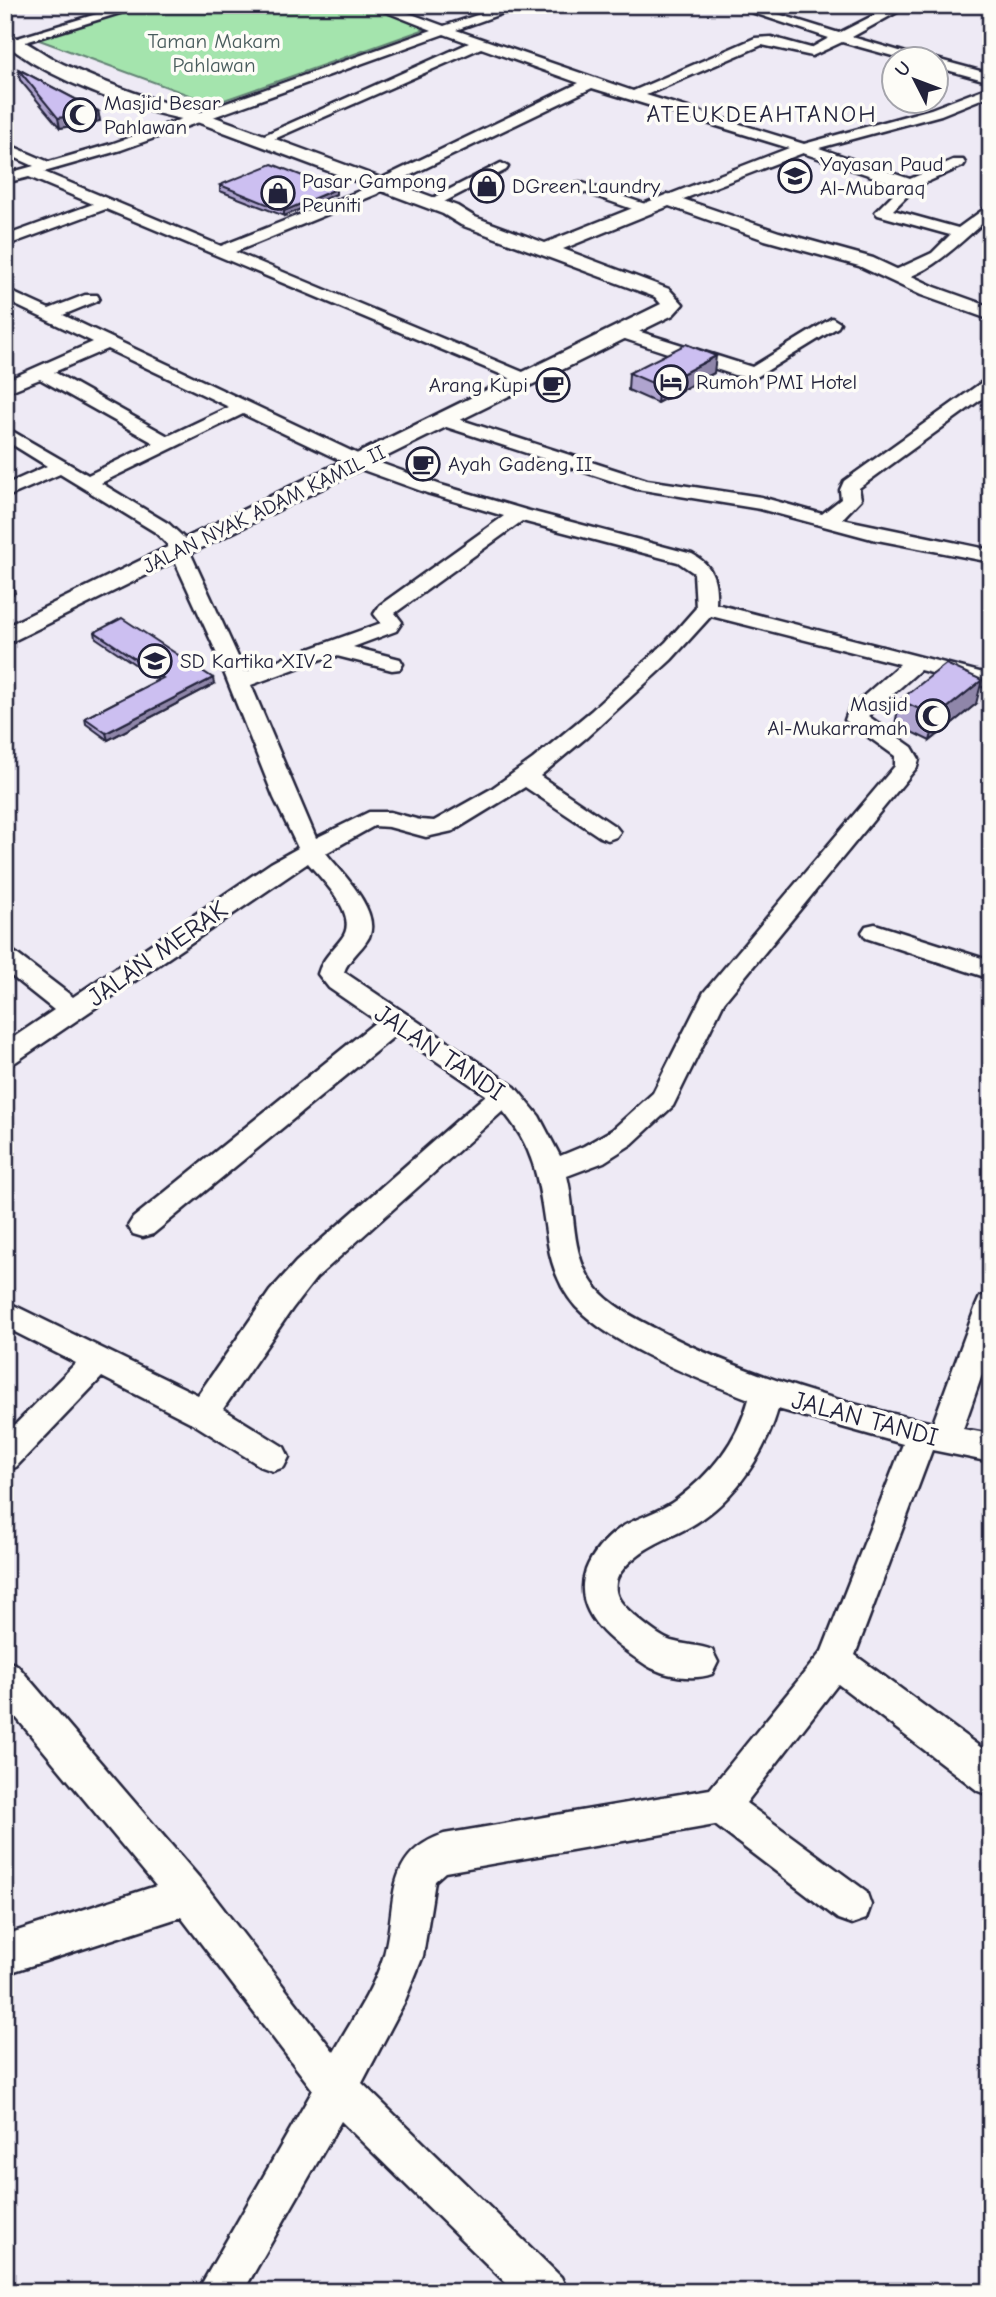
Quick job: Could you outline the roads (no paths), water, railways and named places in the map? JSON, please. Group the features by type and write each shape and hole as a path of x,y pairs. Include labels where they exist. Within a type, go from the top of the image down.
{"street":[{"path":"8,36 140,5"},
{"path":"5,179 116,147 189,118 520,5"},
{"path":"736,5 880,48"},
{"path":"631,97 760,41 771,41 808,52 904,5"},
{"path":"379,6 441,31 631,97 803,148 911,184"},
{"path":"8,36 51,65 376,188 433,213 468,221 547,249 803,148 872,131 991,90"},
{"path":"260,140 478,44"},
{"path":"950,67 991,78"},
{"path":"221,252 376,188 591,83"},
{"path":"189,118 260,140 286,155"},
{"path":"5,147 48,167"},
{"path":"958,163 911,184 884,208 883,212 961,233"},
{"path":"431,202 501,167"},
{"path":"31,172 524,379"},
{"path":"580,186 646,209"},
{"path":"376,188 431,202 450,209 468,221"},
{"path":"668,200 772,236 866,262 928,291 991,314"},
{"path":"5,241 106,204"},
{"path":"897,275 939,256 991,208"},
{"name":"JALAN NYAK ADAM KAMIL II","path":"5,637 666,311 673,304 662,293 547,249"},
{"path":"48,315 90,298"},
{"path":"10,301 48,315 359,462 434,489 519,514 674,553 694,561 704,569 707,581 706,608 991,682"},
{"path":"622,332 740,371 755,373 832,323"},
{"path":"5,388 105,343"},
{"path":"42,373 167,443"},
{"path":"824,520 835,516 849,503 851,485 991,384"},
{"path":"85,483 241,408"},
{"path":"443,420 644,485 761,503 872,533 990,556"},
{"name":"JALAN TANDI","path":"5,432 170,534 180,550 239,682 275,781 310,851 354,908 360,922 357,936 332,965 331,974 338,982 395,1021 487,1078 533,1125 552,1170 565,1261 580,1290 599,1309 657,1345 716,1374 767,1392 932,1437 991,1448"},
{"path":"5,492 60,467"},
{"path":"239,682 389,627 392,622 384,614 387,609 519,514"},
{"name":"JALAN MERAK","path":"5,1056 280,869 369,819 397,819 424,831 444,827 525,776 578,734 688,631 706,608"},
{"path":"331,648 392,664"},
{"path":"552,1170 594,1154 622,1137 663,1099 713,998 906,767 908,759 904,752 856,720 858,715 916,662"},
{"path":"525,776 608,832"},
{"path":"876,932 991,970"},
{"path":"5,958 73,1011"},
{"path":"143,1226 395,1021"},
{"path":"203,1413 281,1300 306,1270 505,1094"},
{"path":"219,2292 337,2088 390,1989 403,1956 417,1875 422,1865 433,1856 720,1806 835,1661 991,1306"},
{"path":"5,1313 203,1413 273,1457"},
{"path":"5,1457 99,1360"},
{"path":"700,1662 663,1656 637,1639 603,1608 598,1586 606,1565 630,1540 686,1512 726,1476 742,1455 757,1427 767,1392"},
{"path":"835,1661 991,1778"},
{"path":"5,1678 188,1895 337,2088 547,2292"},
{"path":"720,1806 852,1905"},
{"path":"5,1955 188,1895"}],"place":[{"name":"Masjid Besar Pahlawan","path":"80,115"},
{"name":"Yayasan Paud Al-Mubaraq","path":"795,176"},
{"name":"DGreen Laundry","path":"487,186"},
{"name":"Pasar Gampong Peuniti","path":"278,193"},
{"name":"Rumoh PMI Hotel","path":"671,382"},
{"name":"Arang Kupi","path":"553,385"},
{"name":"Ayah Gadeng II","path":"423,464"},
{"name":"SD Kartika XIV 2","path":"155,661"},
{"name":"Masjid Al-Mukarramah","path":"933,716"}],"district":[{"name":"ATEUKDEAHTANOH","path":"762,114"}],"park label":[{"name":"Taman Makam Pahlawan","path":"214,53"}]}
